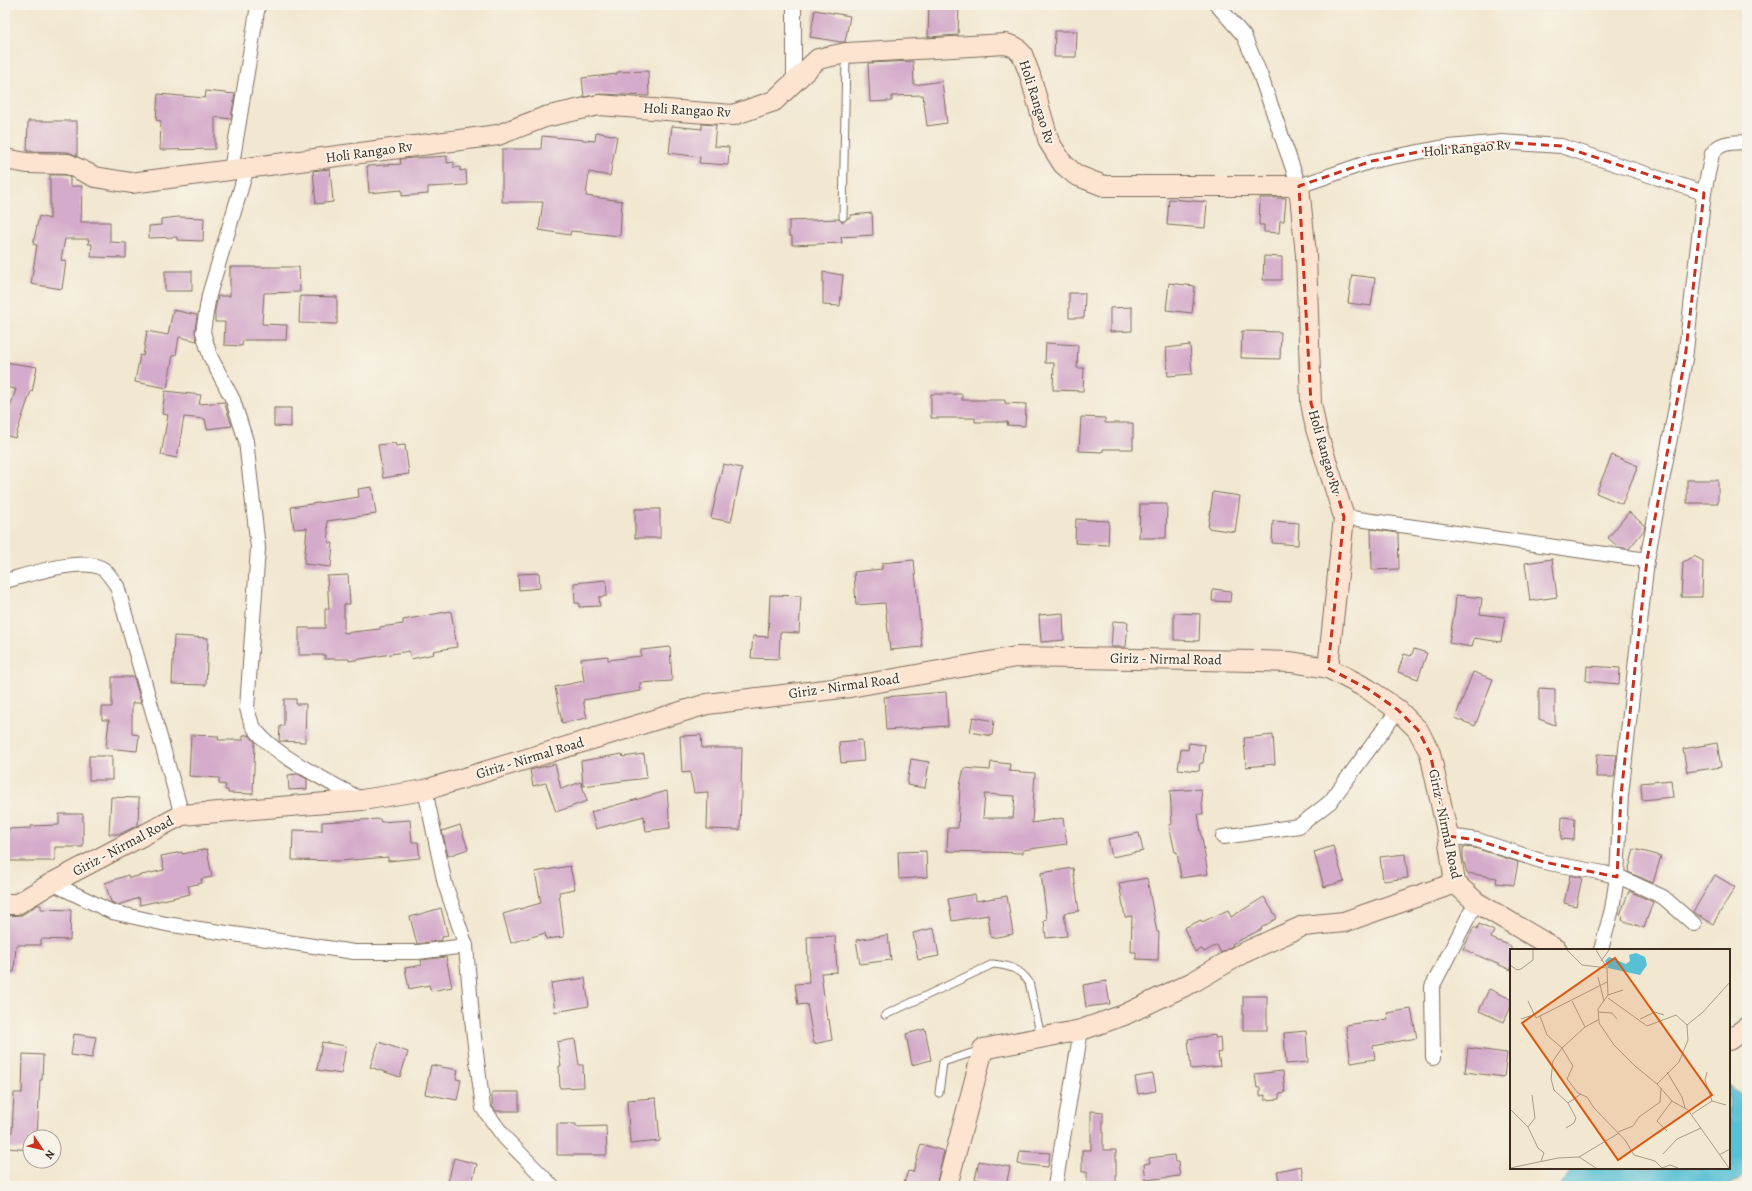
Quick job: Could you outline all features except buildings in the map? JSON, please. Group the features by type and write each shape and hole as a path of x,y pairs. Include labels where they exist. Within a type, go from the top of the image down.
{"street":[{"path":"258,5 239,169 209,295 203,332 210,356 232,400 246,441 258,548 248,708 249,719 263,739 280,753 362,800"},
{"path":"794,5 794,83"},
{"path":"1217,5 1244,36 1260,74 1299,186"},
{"name":"Holi Rangao Rv","path":"5,159 27,163 68,164 95,177 131,183 498,135 545,117 599,105 733,115 774,101 818,59 846,53 1006,44 1015,47 1022,54 1049,142 1062,164 1076,175 1104,186 1299,186 1372,161 1439,148 1502,142 1561,146 1704,193"},
{"path":"1601,949 1612,909 1617,877 1621,795 1647,560 1685,359 1704,193 1712,154 1715,149 1724,144 1747,142"},
{"name":"Holi Rangao Rv","path":"1299,186 1306,255 1311,402 1316,429 1344,517 1328,668"},
{"path":"1344,517 1647,560"},
{"path":"5,581 71,564 86,564 103,569 117,586 182,815"},
{"name":"Giriz - Nirmal Road","path":"5,904 17,904 52,883 182,815 362,800 425,790 707,704 850,687 1016,657 1256,660 1291,662 1328,668 1368,689 1398,710 1418,730 1430,754 1448,836 1455,883 1476,902 1554,949"},
{"path":"1223,837 1299,826 1330,802 1398,710"},
{"path":"425,790 445,884 466,946 473,1029 483,1108 505,1138 552,1186"},
{"path":"1448,836 1477,840 1544,862 1604,873 1637,884 1663,897 1694,924"},
{"path":"52,883 112,912 174,925 354,952 418,952 466,946"},
{"path":"947,1186 983,1049 1081,1030 1124,1016 1193,982 1241,954 1303,926 1344,922 1455,883"},
{"path":"1433,1058 1432,987 1476,902"},
{"path":"1730,1039 1747,1027"},
{"path":"1055,1186 1081,1030"},
{"path":"1730,1048 1747,1043"}],"lane":[{"path":"843,217 846,53"},
{"path":"885,1015 993,964 1010,966 1024,974 1029,982 1042,1038"},
{"path":"939,1093 943,1062 983,1049"}],"highlighted area":[{"path":"1502,142 1561,146 1704,193 1685,359 1647,560 1621,795 1617,877 1544,862 1477,840 1448,836 1430,753 1418,730 1398,710 1368,689 1328,668 1344,517 1311,403 1299,186 1372,161 1439,148"}],"water":[{"path":"1730,1086 1739,1093 1747,1092 1747,1174 1727,1186 1560,1186 1572,1169 1730,1169"}]}
